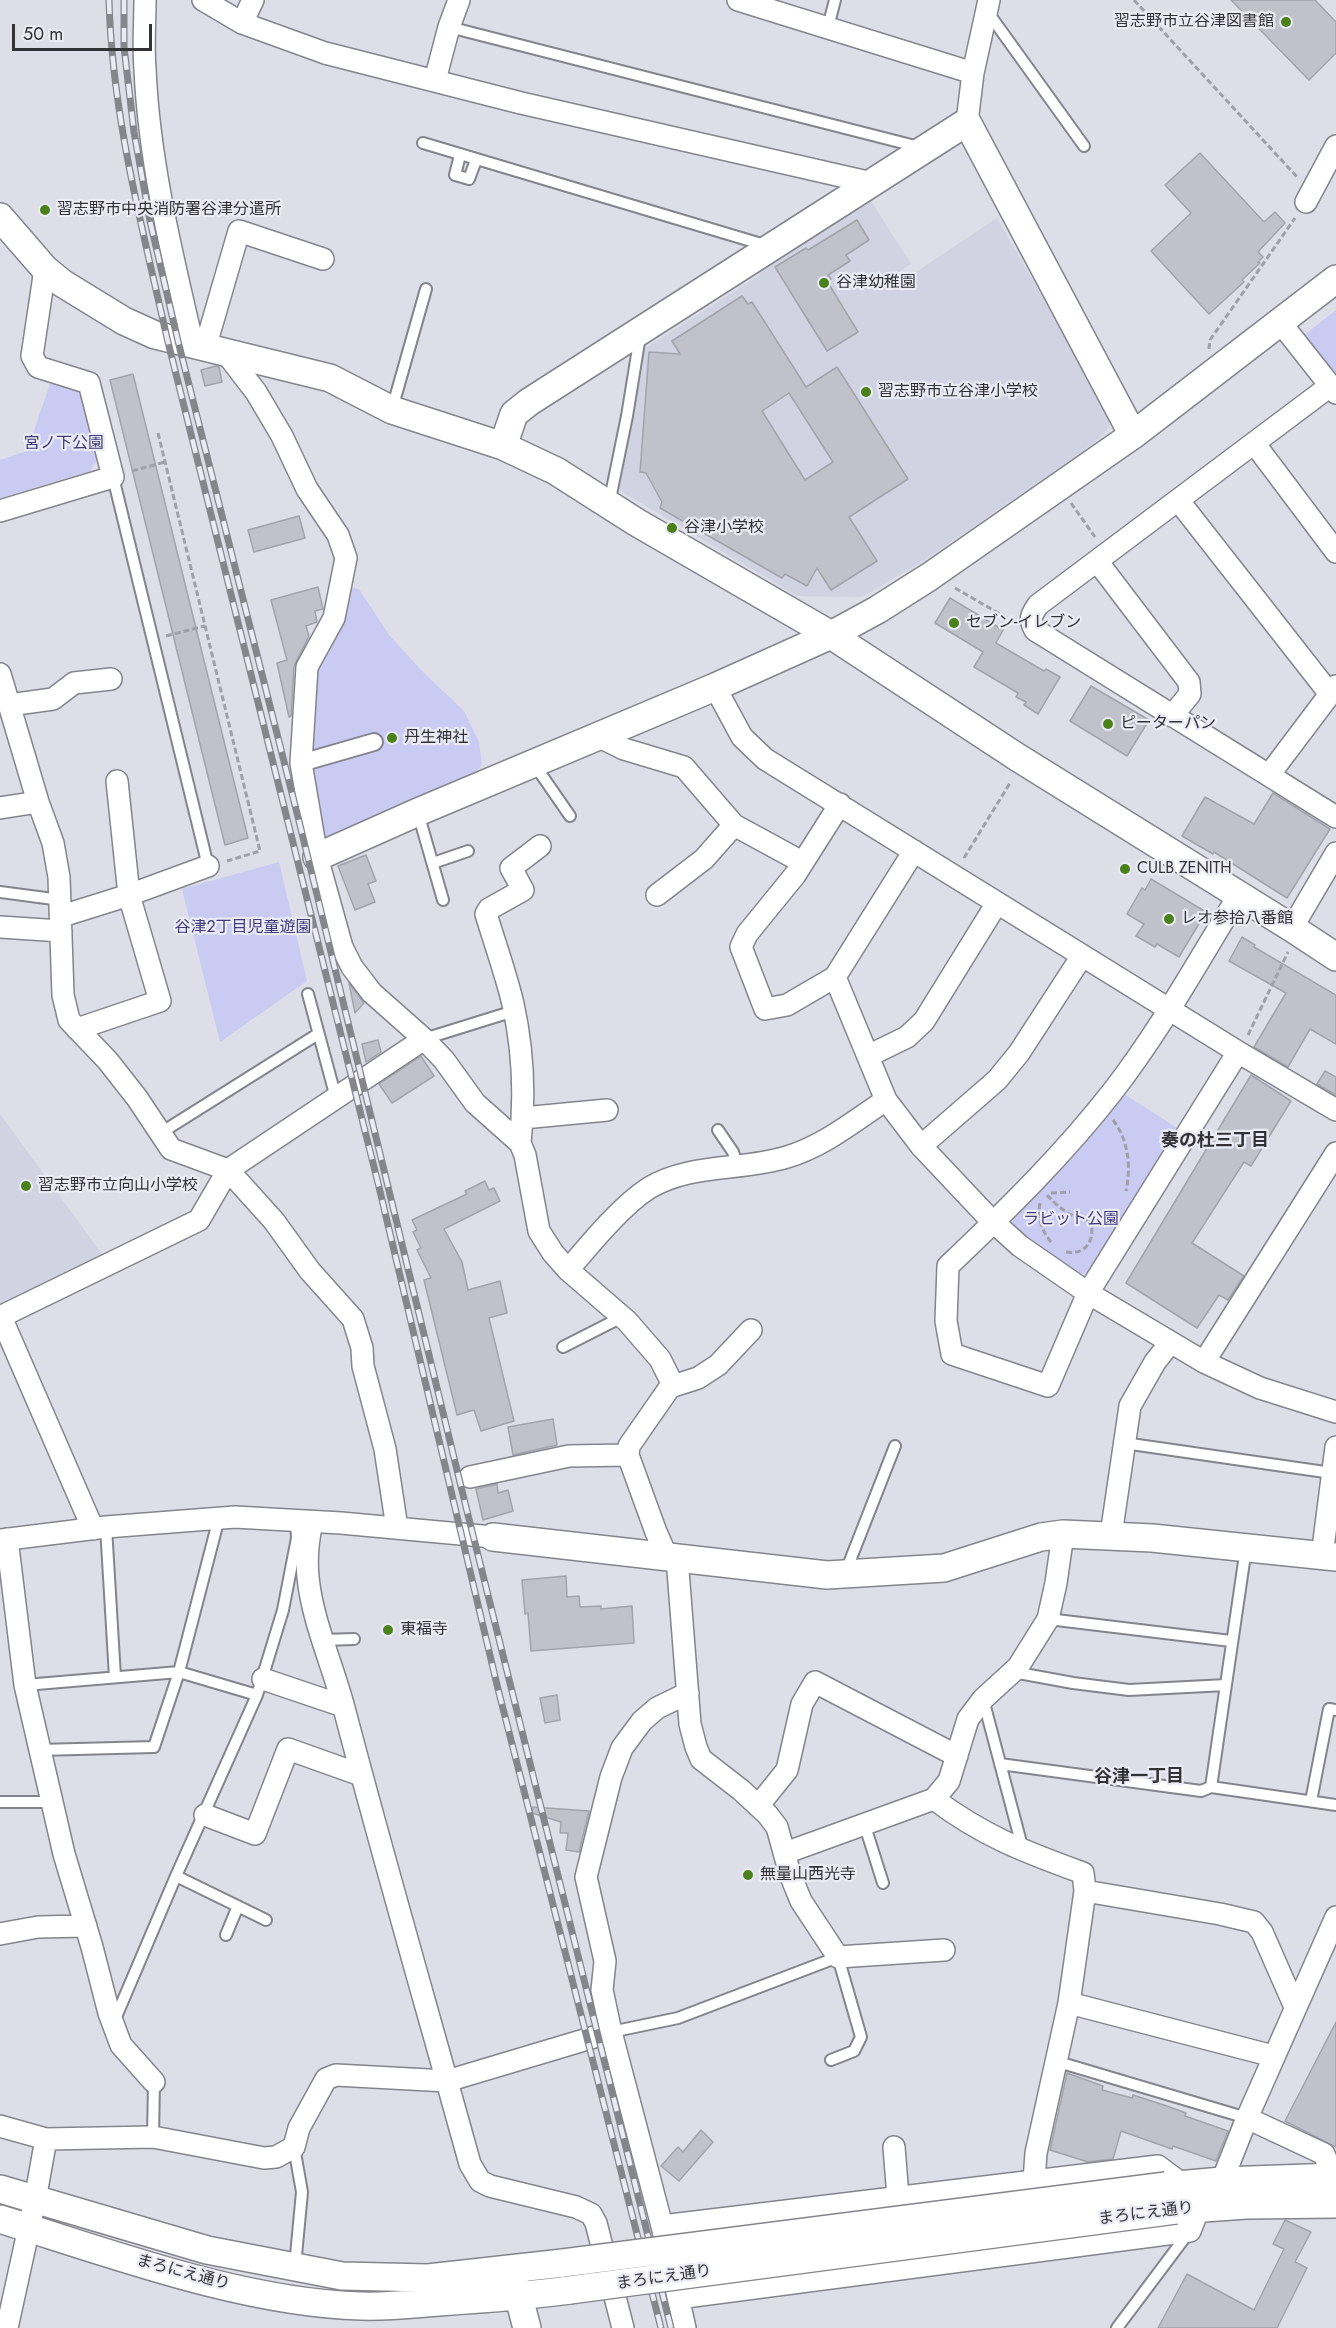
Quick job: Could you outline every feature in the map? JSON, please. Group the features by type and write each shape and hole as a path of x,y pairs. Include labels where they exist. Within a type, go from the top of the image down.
{"street":[{"path":"145,0 145,69 154,155 208,349 256,392 282,436 307,489 339,535 346,558 334,618 307,667 301,763 317,857 342,947 352,967 372,993 424,1039 444,1060 475,1103 520,1143 525,1155 539,1232 553,1254 568,1270 622,1317 660,1359 671,1381 670,1387 629,1446 628,1455 656,1532 672,1557 690,1724 701,1760 758,1806 777,1827 790,1874 801,1901 838,1957 944,1950"},
{"path":"203,0 242,23 325,52 521,103 872,183"},
{"path":"242,23 254,0"},
{"path":"435,80 449,27 459,0"},
{"path":"738,0 973,73"},
{"path":"988,5 973,73 967,122 1134,435"},
{"path":"503,446 514,414 640,330 967,122"},
{"path":"1309,197 1336,146"},
{"path":"0,217 45,269 62,283 124,321 155,335 330,378 392,410 503,446 556,471 646,528 831,635 1017,757 1239,895 1291,938 1336,957"},
{"path":"208,349 239,231 323,259"},
{"path":"0,511 112,477 89,383 38,367 32,356 45,269"},
{"path":"317,857 715,687 831,635 877,610 929,577 1134,435 1336,279"},
{"path":"1280,322 1333,390 1254,443 1038,605 1031,615 1031,623 1035,630 1336,817"},
{"path":"1254,443 1336,552"},
{"path":"1178,500 1333,690 1269,776"},
{"path":"1102,557 1189,682 1190,694 1172,716"},
{"path":"0,674 38,802 53,843 59,877 63,995 69,1020 108,1061 137,1098 171,1149 228,1170 273,1221 310,1271 353,1319 362,1348 363,1366 385,1449 397,1528"},
{"path":"9,705 53,699 74,683 111,679"},
{"path":"715,687 742,737 765,759 1238,1052 1336,1110"},
{"path":"598,736 624,749 684,767 734,825 802,862"},
{"path":"301,763 374,742"},
{"path":"77,1029 160,1001 129,895 117,781"},
{"path":"0,808 38,802"},
{"path":"840,804 795,874 747,934 741,947 765,1009 787,1005 835,977 914,851"},
{"path":"657,894 704,859 734,825"},
{"path":"520,1143 523,1118 519,1042 514,1011 486,914 489,909 523,890 511,868 540,846"},
{"path":"1291,938 1336,853"},
{"path":"0,927 61,916 129,895 208,866"},
{"path":"1238,1052 1088,1293 1048,1386 952,1354 946,1322 948,1266 1062,1153 1101,1106 1141,1053 1239,895"},
{"path":"868,1056 907,1036 924,1021 997,903"},
{"path":"921,1146 997,1080 1020,1053 1082,956"},
{"path":"835,977 886,1100 921,1146 1020,1246 1088,1293 1204,1362 1260,1388 1336,1412"},
{"path":"99,1528 1,1317 200,1220 228,1170 424,1039"},
{"path":"568,1270 600,1232 648,1189 686,1173 786,1158 825,1142 886,1100"},
{"path":"523,1118 607,1110"},
{"path":"1204,1362 1336,1153"},
{"path":"670,1387 698,1378 718,1365 751,1330"},
{"path":"1111,1535 1130,1406 1155,1362 1170,1343"},
{"path":"154,2082 121,2045 113,2024 51,1802 25,1685 4,1539 219,1517 397,1528 493,1537 827,1575 944,1568 1041,1538 1063,1534 1111,1535 1329,1557 1332,1473 1336,1447"},
{"path":"470,1477 569,1456 628,1455"},
{"path":"304,1522 308,1578 323,1640 470,2164 480,2181 490,2186 563,2203 591,2214 596,2223 623,2328"},
{"path":"785,1853 934,1799 949,1781 968,1719 983,1699 1013,1672 1048,1619 1063,1534"},
{"path":"758,1806 787,1770 802,1704 815,1682 957,1756"},
{"path":"260,1687 343,1706"},
{"path":"685,2328 662,2226 611,2032 602,1990 605,1961 586,1877 611,1777 622,1748 642,1721 657,1708 688,1693"},
{"path":"205,1815 255,1834 288,1749 361,1775"},
{"path":"934,1799 965,1822 1023,1851 1083,1872 1085,1891 1070,2003 1036,2152 1034,2181"},
{"path":"1085,1891 1254,1922 1262,1932 1295,2007"},
{"path":"1222,2181 1273,2056 1336,1917"},
{"path":"0,1934 38,1927 86,1926"},
{"path":"1070,2003 1273,2056"},
{"path":"0,2126 46,2139 153,2137 264,2158 276,2157 294,2147 299,2128 326,2079 336,2075 447,2081 611,2032"},
{"path":"1247,2118 1324,2154 1335,2177"},
{"path":"7,2328 46,2139"},
{"path":"894,2147 898,2197"},
{"path":"662,2226 1158,2166 1182,2204 678,2298"},
{"name":"まろにえ通り","path":"0,2219 206,2281 293,2299 362,2307 518,2297 1182,2204 1222,2181 1335,2177"},
{"name":"まろにえ通り","path":"0,2189 207,2250 342,2276 394,2278 428,2278 1182,2204 1336,2204"},
{"path":"512,2269 527,2328"}],"lane":[{"path":"828,27 835,0"},
{"path":"988,5 1084,146"},
{"path":"449,27 925,149"},
{"path":"423,143 771,247"},
{"path":"460,155 456,175 469,180 476,160"},
{"path":"392,410 426,289"},
{"path":"609,504 627,416 640,330"},
{"path":"112,477 208,866"},
{"path":"533,764 570,816"},
{"path":"418,813 443,900"},
{"path":"433,863 468,851"},
{"path":"0,892 61,916"},
{"path":"308,994 336,1098"},
{"path":"424,1039 514,1011"},
{"path":"159,1134 318,1034"},
{"path":"718,1130 733,1152 738,1167"},
{"path":"563,1347 622,1317"},
{"path":"1124,1443 1332,1473"},
{"path":"845,1574 895,1446"},
{"path":"39,1750 154,1747 179,1672 219,1517"},
{"path":"113,2024 260,1687 283,1610 297,1538 304,1522"},
{"path":"99,1528 115,1677"},
{"path":"1211,1787 1245,1548"},
{"path":"1048,1619 1231,1641"},
{"path":"323,1640 354,1639"},
{"path":"25,1685 179,1672 260,1687"},
{"path":"1013,1672 1129,1690 1226,1685"},
{"path":"983,1699 1023,1851"},
{"path":"1311,1802 1329,1709 1336,1710"},
{"path":"1000,1764 1201,1791 1211,1787 1336,1805"},
{"path":"0,1802 51,1802"},
{"path":"864,1823 883,1883"},
{"path":"176,1876 266,1920"},
{"path":"226,1935 238,1906"},
{"path":"611,2032 678,2018 838,1957 861,2037 854,2051 831,2060"},
{"path":"1055,2061 1247,2118"},
{"path":"153,2137 154,2082"},
{"path":"294,2147 302,2192 294,2267"},
{"path":"1117,2328 1182,2204"}],"path":[{"path":"1134,0 1309,197 1210,340 1208,358 1216,370"},
{"path":"158,433 260,851 208,866"},
{"path":"112,477 165,462"},
{"path":"1070,500 1102,557"},
{"path":"947,583 1005,618 1035,630"},
{"path":"153,639 205,626"},
{"path":"953,876 1010,783"},
{"path":"1238,1052 1250,1033 1291,938"},
{"path":"1101,1106 1117,1126 1125,1144 1129,1170 1126,1194"},
{"path":"1056,1193 1070,1192"},
{"path":"1090,1221 1092,1236 1084,1250 1079,1253 1065,1252 1051,1242 1042,1227 1039,1207 1042,1198 1047,1195 1061,1209 1090,1221 1104,1218 1118,1209"}],"shaded area":[{"name":"習志野市立谷津小学校","path":"871,201 911,264 890,278 895,286 997,218 1111,417 1109,426 1103,435 1079,454 923,561 862,597 797,596 619,490 644,349 760,275 759,271"},
{"name":"習志野市立向山小学校","path":"0,1114 104,1257 0,1308"}],"green space":[{"path":"1336,310 1336,379 1303,336"},
{"name":"宮ノ下公園","path":"51,381 77,391 88,404 101,453 90,471 0,498 0,460 27,451"},
{"path":"346,586 359,589 389,635 464,711 479,742 482,765 462,788 355,832 322,837 296,726"},
{"name":"谷津2丁目児童遊園","path":"279,862 307,981 220,1042 182,889"},
{"name":"ラビット公園","path":"1124,1094 1179,1129 1091,1272 1074,1275 1012,1233 1013,1217"}],"building":[{"path":"1231,0 1315,0 1336,22 1336,53 1309,80"},
{"path":"1200,153 1264,222 1275,212 1285,223 1258,252 1263,257 1258,262 1260,263 1242,280 1244,282 1209,314 1151,251 1191,213 1165,185"},
{"path":"857,220 869,240 846,255 850,261 828,275 831,279 827,281 858,332 827,351 775,267"},
{"path":"742,296 748,304 752,302 806,387 837,367 908,479 849,517 877,561 831,590 817,568 807,586 785,574 782,578 660,508 662,502 646,473 640,472 649,352 680,354 672,341","holes":["789,393 833,462 805,480 762,411"]},
{"path":"219,367 222,382 205,386 201,370"},
{"path":"133,374 248,838 225,845 110,380"},
{"path":"299,516 305,538 254,552 248,530"},
{"path":"318,587 323,609 315,611 317,622 306,626 309,636 294,666 291,716 289,717 277,663 287,660 271,600"},
{"path":"950,598 1003,630 996,643 1044,671 1046,669 1060,677 1038,714 1024,705 1026,702 1016,697 1018,693 974,667 983,652 935,623"},
{"path":"1091,686 1149,720 1127,756 1070,721"},
{"path":"1273,793 1330,829 1287,898 1214,852 1213,854 1182,836 1205,797 1254,824"},
{"path":"366,855 376,881 368,884 375,902 355,910 338,866"},
{"name":"レオ参拾八番館","path":"1151,879 1206,912 1179,957 1157,944 1155,947 1136,936 1144,924 1127,914 1142,888 1145,890"},
{"path":"1242,937 1255,945 1254,947 1336,995 1336,1044 1310,1029 1288,1067 1254,1047 1286,993 1229,961"},
{"path":"349,983 364,1003 355,1013"},
{"path":"378,1040 381,1052 366,1062 362,1044"},
{"path":"421,1056 434,1076 392,1103 379,1084"},
{"path":"1325,1071 1336,1077 1336,1095 1317,1084"},
{"path":"1251,1075 1291,1101 1251,1166 1244,1162 1192,1243 1244,1276 1228,1300 1219,1295 1197,1328 1126,1283"},
{"path":"485,1181 489,1190 494,1188 500,1201 444,1229 462,1262 468,1290 500,1281 507,1313 489,1318 514,1421 481,1431 474,1410 457,1415 424,1280 431,1278 417,1250 421,1248 413,1232 417,1230 412,1220 467,1194 465,1191"},
{"path":"553,1419 557,1445 513,1455 508,1427"},
{"path":"497,1484 498,1493 508,1490 513,1511 483,1520 476,1489"},
{"path":"566,1576 567,1597 579,1596 580,1607 601,1606 601,1609 632,1606 634,1643 531,1651 528,1613 525,1614 522,1580"},
{"path":"557,1695 560,1720 545,1723 540,1698"},
{"path":"533,1807 589,1811 579,1852 566,1850 568,1833 560,1833 561,1822 532,1813"},
{"path":"1336,2022 1336,2147 1285,2121"},
{"path":"1067,2073 1103,2086 1102,2090 1132,2098 1133,2095 1164,2105 1186,2113 1185,2116 1228,2131 1216,2161 1173,2146 1172,2149 1121,2131 1113,2159 1088,2162 1050,2150"},
{"path":"701,2130 713,2142 679,2181 661,2166 678,2147 683,2152"},
{"path":"1285,2220 1311,2232 1295,2262 1307,2268 1277,2328 1158,2328 1187,2274 1254,2310 1284,2249 1273,2244"}],"railway":[{"path":"109,0 111,43 122,128 138,212 167,338 379,1187 498,1689 661,2328"},
{"path":"124,0 124,47 134,132 150,221 178,341 299,821 467,1511 671,2328"}],"place":[{"name":"習志野市立谷津図書館","path":"1286,22"},
{"name":"習志野市中央消防署谷津分遣所","path":"45,210"},
{"name":"谷津幼稚園","path":"824,283"},
{"name":"習志野市立谷津小学校","path":"866,392"},
{"name":"谷津小学校","path":"672,528"},
{"name":"セブン-イレブン","path":"954,623"},
{"name":"ピーターパン","path":"1108,724"},
{"name":"丹生神社","path":"392,738"},
{"name":"CULB ZENITH","path":"1125,869"},
{"name":"レオ参拾八番館","path":"1169,919"},
{"name":"習志野市立向山小学校","path":"26,1186"},
{"name":"東福寺","path":"388,1630"},
{"name":"無量山西光寺","path":"748,1875"}],"district":[{"name":"奏の杜三丁目","path":"1215,1142"},
{"name":"谷津一丁目","path":"1139,1778"}]}
